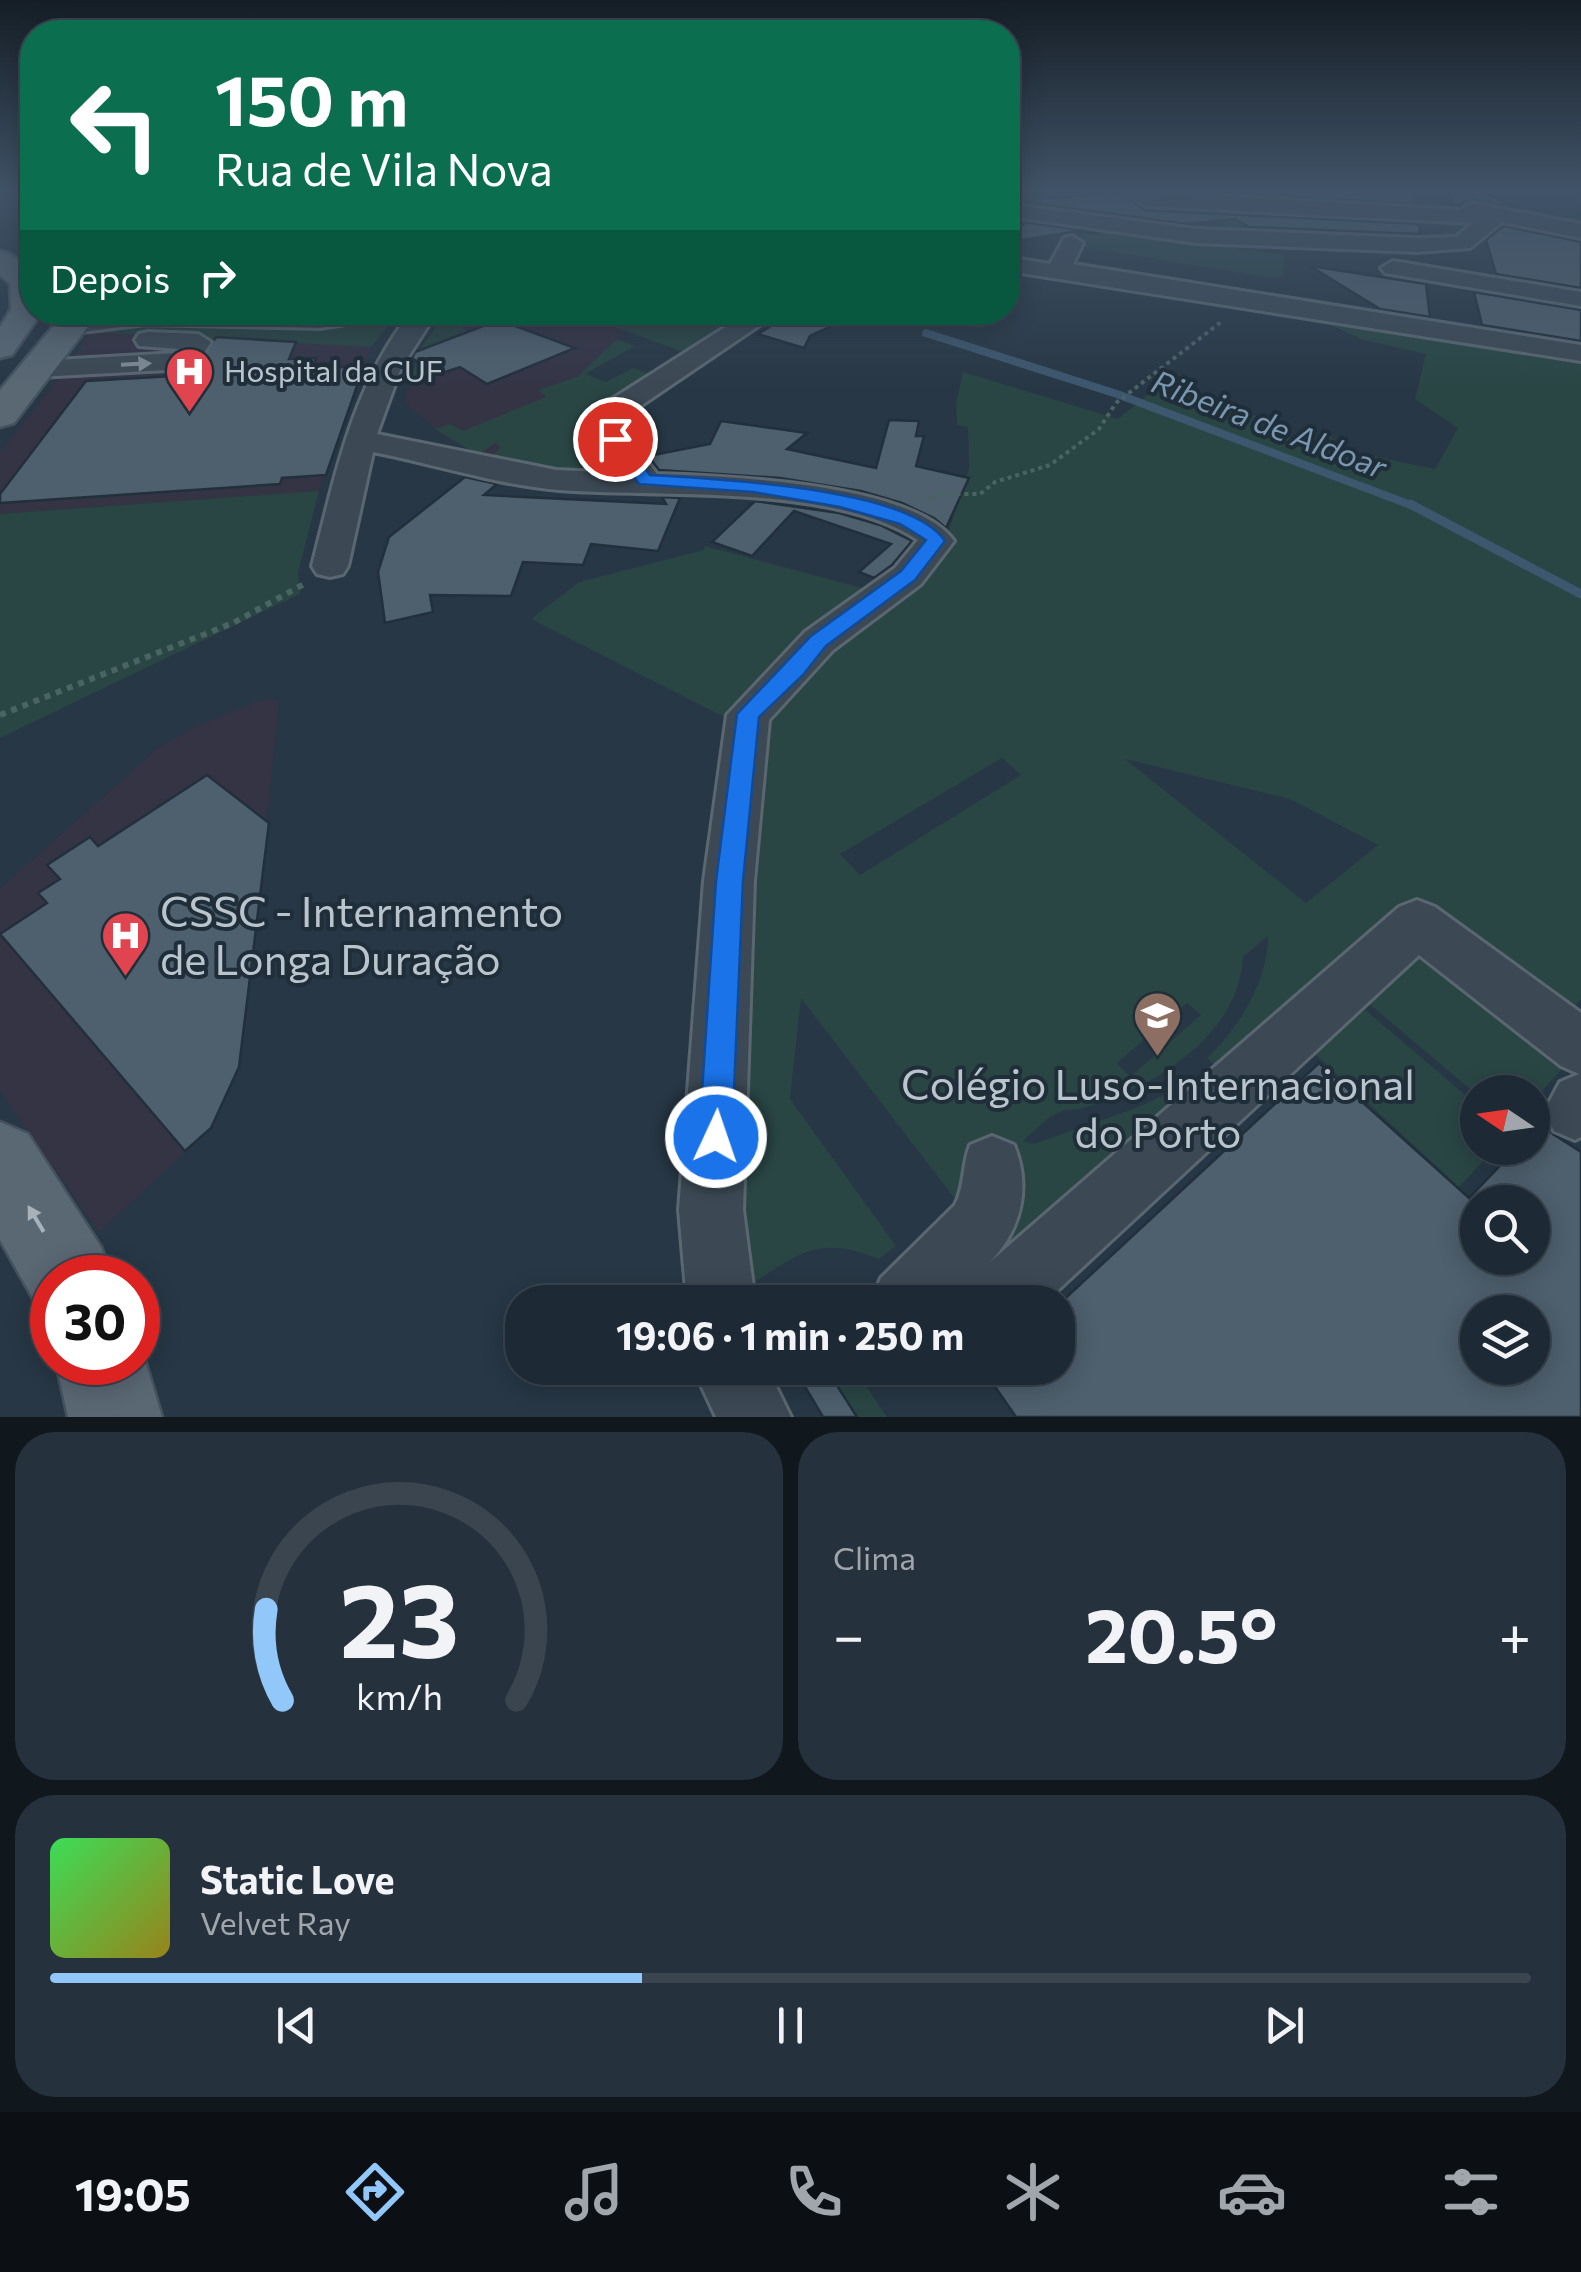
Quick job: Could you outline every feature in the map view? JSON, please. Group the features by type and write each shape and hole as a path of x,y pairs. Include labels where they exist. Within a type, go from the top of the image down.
{"main road":[{"path":"0,260 20,274"},
{"path":"0,348 20,323"},
{"path":"0,415 38,369 83,325"},
{"path":"0,1162 56,1255"},
{"path":"107,1385 115,1417"}],"street":[{"path":"1060,263 1064,256"},
{"path":"1360,256 1369,265 1485,280 1581,299"},
{"path":"1479,256 1485,280"},
{"path":"1020,264 1060,263 1275,301 1298,309 1581,353"},
{"path":"38,369 185,361 198,342 105,339 85,325"},
{"path":"330,566 362,440 391,358 415,325"},
{"path":"645,480 615,439 614,422 619,408 746,325"},
{"path":"362,440 556,480 753,486 842,502 907,520 930,532 936,541 908,576 818,641 796,669 748,714 730,881 712,1210 719,1285"},
{"path":"1015,1285 1417,922 1581,1047"},
{"path":"922,1285 978,1228 992,1197 992,1166"},
{"path":"737,1385 755,1417"}],"path":[{"path":"907,520 934,495 980,494 995,482 1050,464 1099,429 1116,403 1219,323 1275,301"},
{"path":"0,715 34,698 224,626 298,588 330,566"}],"shaded area":[{"path":"438,325 609,325 626,331 489,459 445,437 404,402 422,346"},
{"name":"Hospital da CUF","path":"90,332 188,334 371,347 319,491 0,514 0,452 62,375"},
{"name":"CSSC - Internamento de Longa Duração","path":"261,700 278,700 278,715 239,1067 211,1128 99,1232 0,1091 0,889 157,749 190,729"}],"green space":[{"path":"1139,256 1284,256 1283,276 1272,278"},
{"path":"1320,320 1581,361 1581,999 1566,1015 1411,899 1216,1067 1207,1058 1250,1003 1263,970 1268,936 1243,957 1238,986 1226,1012 1187,1055 1136,1088 1055,1114 1023,1141 1034,1144 1136,1108 1186,1085 1192,1091 964,1285 955,1285 1003,1158 955,1199 801,998 790,1099 896,1246 879,1259 840,1248 811,1251 750,1285 739,1240 748,715 949,545 950,527 969,468 968,427 957,425 956,403 963,372 1118,419 1166,380 1265,420 1277,438 1331,436 1343,450 1435,469 1458,428 1415,399 1426,354 1361,339","holes":["1002,758 1021,775 860,875 840,854","1125,759 1290,799 1378,845 1306,903","1187,1003 1201,1015 1130,1077 1117,1063"]},
{"path":"96,325 389,325 371,347 90,332"},
{"path":"438,325 458,325 467,331 443,341 428,369 436,375 409,384 422,346"},
{"path":"609,325 738,325 689,354"},
{"path":"617,339 635,346 585,374 606,382 633,368 655,376 628,392 626,474 597,477 489,459 501,447 495,443 478,455 435,429 450,424 463,431 546,397 538,390 577,377"},
{"path":"319,491 298,573 300,594 0,738 0,514"},
{"path":"705,546 870,590 728,719 531,619 579,582 704,550"},
{"path":"1419,944 1569,1061 1550,1082 1550,1075 1460,1075 1460,1081 1360,996"},
{"path":"1355,1001 1460,1091 1460,1165 1479,1165 1459,1187 1305,1045"},
{"path":"837,1385 865,1385 887,1417 857,1417"}],"building":[{"path":"1491,256 1581,256 1581,288 1496,274"},
{"path":"1310,266 1426,284 1430,317 1380,309"},
{"path":"1474,292 1581,310 1581,341 1482,325"},
{"path":"486,325 513,325 575,348 487,384 460,367 436,375 412,358 415,352"},
{"path":"772,325 834,325 810,336 804,348 758,334"},
{"name":"Hospital da CUF","path":"216,337 296,342 289,359 316,358 314,364 330,363 328,368 364,366 326,475 282,478 280,484 0,503 0,494 86,381 191,375"},
{"path":"889,420 919,421 916,436 924,436 916,466 969,478 946,528 902,503 861,491 780,478 659,470 648,456 710,444 721,421 807,433 787,449 876,468"},
{"path":"465,477 497,484 484,495 666,504 662,497 680,498 658,551 591,544 583,565 523,562 511,596 430,595 433,612 385,623 378,572 389,537"},
{"path":"755,501 839,513 880,525 912,541 892,565 874,578 859,572 891,544 794,511 752,556 712,542"},
{"path":"207,775 269,823 239,1067 211,1128 185,1151 0,934 47,903 38,893 60,879 47,865 90,837 98,846"},
{"path":"1319,1063 1460,1190 1460,1275 1550,1275 1550,1185 1481,1185 1501,1165 1550,1165 1550,1131 1581,1152 1581,1417 1016,1417 994,1385 1075,1385 1075,1289"},
{"path":"804,1385 837,1385 857,1417 823,1417"}],"waterway":[{"name":"Ribeira de Aldoar","path":"926,333 1117,394 1415,507"},
{"name":"Ribeira de Aldoar","path":"1410,504 1415,507"},
{"name":"Ribeira de Aldoar","path":"1415,507 1581,594"}],"place":[{"name":"Hospital da CUF","path":"189,414"},
{"name":"CSSC - Internamento de Longa Duração","path":"125,978"},
{"name":"Colégio Luso-Internacional do Porto","path":"1158,1058"}],"route":[{"path":"615,439 645,480 753,486 842,502 907,520 930,532 936,541 908,576 818,641 796,669 748,714 730,881 716,1137"}]}
